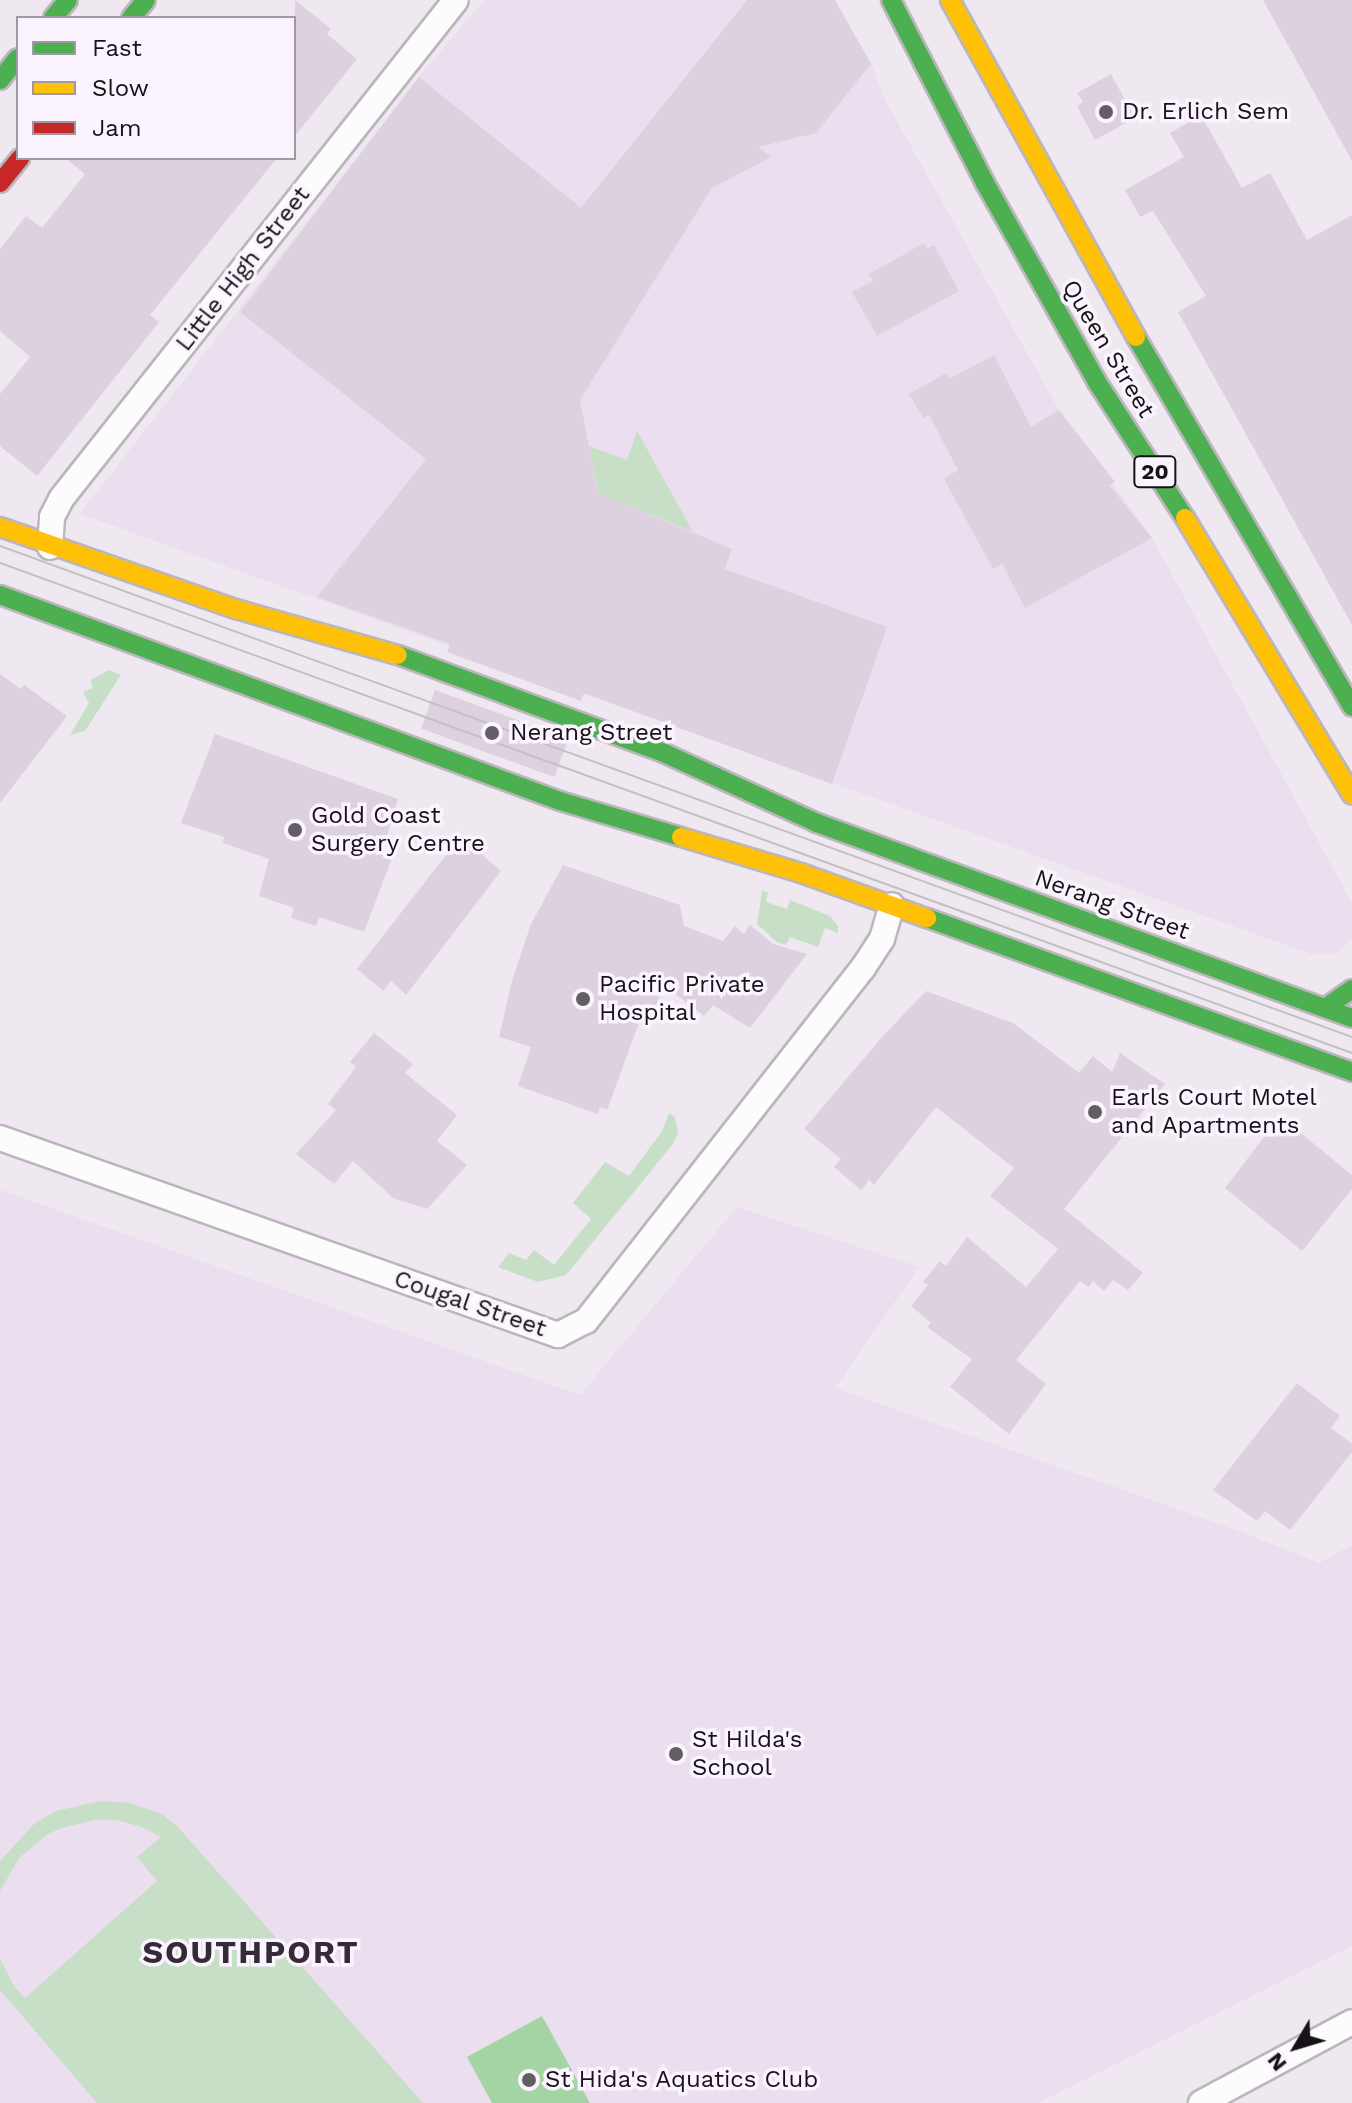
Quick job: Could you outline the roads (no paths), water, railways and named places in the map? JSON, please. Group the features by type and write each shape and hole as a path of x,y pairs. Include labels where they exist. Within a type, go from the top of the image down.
{"main road":[{"path":"55,16 68,0"},
{"path":"133,16 146,0"},
{"name":"Queen Street","path":"891,0 985,183 1097,382 1191,528 1352,795"},
{"name":"Queen Street","path":"950,0 1189,433 1352,707"},
{"path":"0,80 16,60"},
{"path":"0,183 18,160"},
{"name":"Nerang Street","path":"0,527 50,547 236,609 374,646 664,753 817,823 1352,1018"},
{"path":"0,595 560,801 801,873 1352,1072"},
{"path":"1325,1008 1352,989"}],"street":[{"name":"Little High Street","path":"50,547 52,517 61,499 456,0"},
{"name":"Cougal Street","path":"0,1138 558,1335 586,1321 875,953 892,905"},
{"path":"1201,2103 1352,2022"}],"tram line":[{"path":"0,546 1352,1037"},
{"path":"0,563 1352,1053"}],"place":[{"name":"Dr. Erlich Sem","path":"1106,112"},
{"name":"Nerang Street","path":"492,733"},
{"name":"Gold Coast Surgery Centre","path":"295,830"},
{"name":"Pacific Private Hospital","path":"583,999"},
{"name":"Earls Court Motel and Apartments","path":"1095,1112"},
{"name":"St Hilda's School","path":"676,1754"},
{"name":"St Hida's Aquatics Club","path":"529,2080"}],"district":[{"name":"SOUTHPORT","path":"251,1952"}]}
